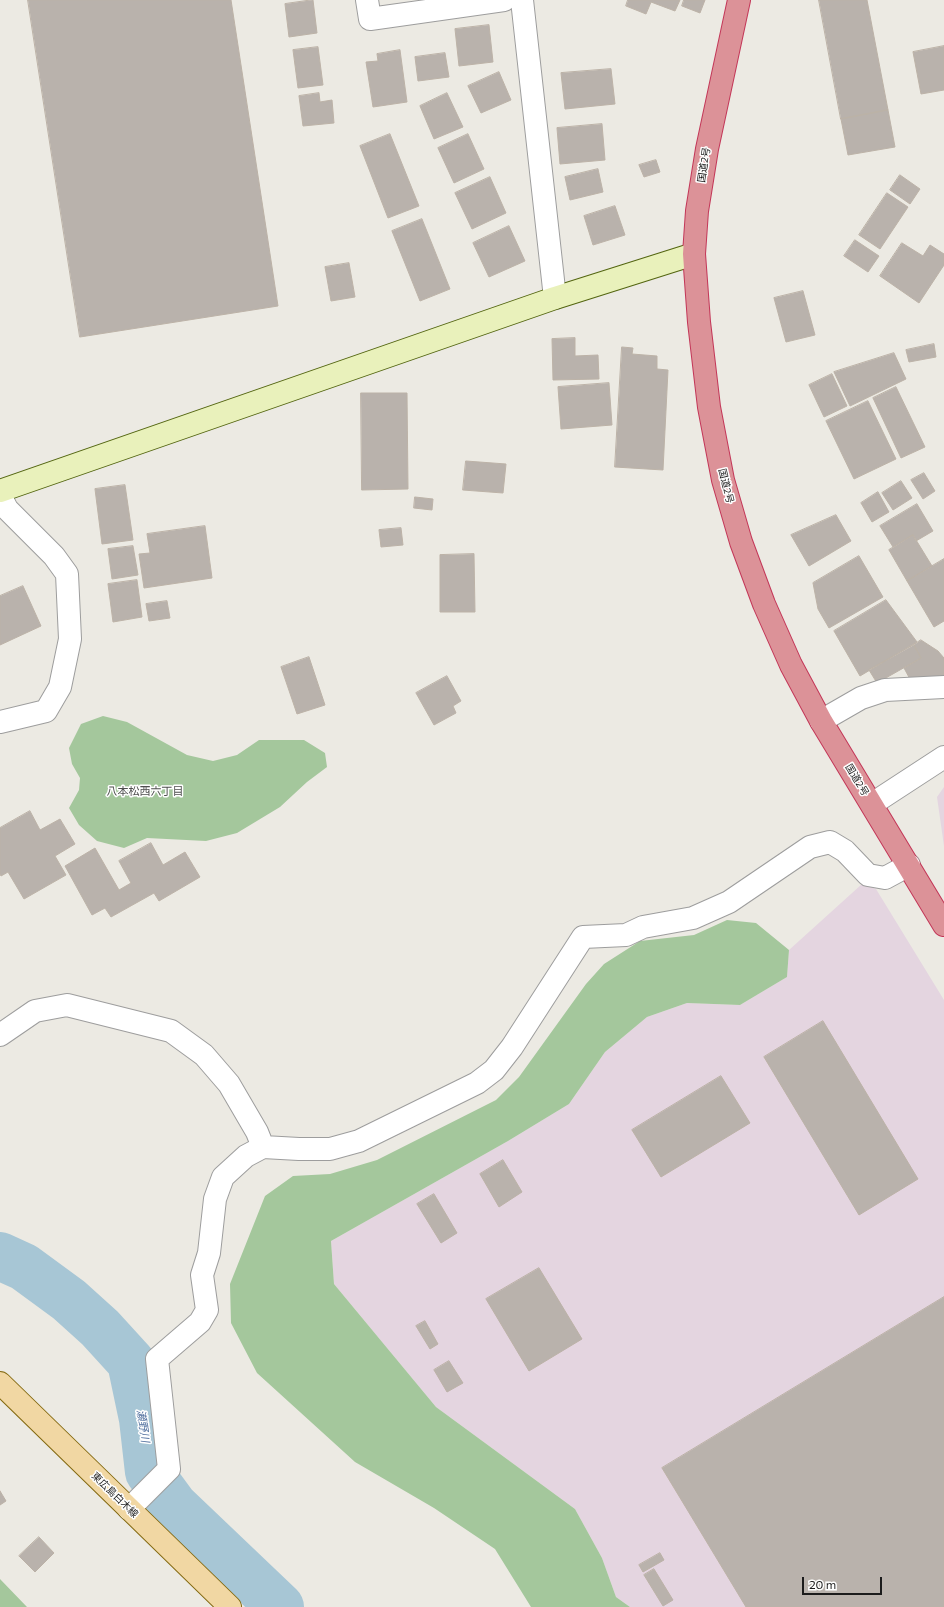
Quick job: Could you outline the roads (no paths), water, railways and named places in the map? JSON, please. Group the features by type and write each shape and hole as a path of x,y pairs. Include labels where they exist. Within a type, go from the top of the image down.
{"highway":[{"name":"国道2号","path":"739,0 707,149 697,212 694,254 699,322 709,407 723,480 741,542 764,604 791,665 821,721 944,925"}],"main road":[{"name":"東広島白木線","path":"0,1383 230,1607"}],"street":[{"path":"367,0 370,19 504,0"},
{"path":"522,0 554,298"},
{"path":"0,491 554,298 694,254"},
{"path":"0,495 7,509 54,556 67,574 70,639 60,687 46,711 0,722"},
{"path":"821,721 861,698 885,690 944,687"},
{"path":"872,804 944,758"},
{"path":"129,1509 169,1469 158,1359 200,1322 207,1310 202,1276 209,1252 214,1199 223,1177 246,1156 263,1147 330,1149 359,1141 478,1083 494,1070 512,1047 584,937 626,935 643,927 693,918 729,902 810,847 830,842 845,851 868,875 885,878 909,865"},
{"path":"0,1035 35,1011 67,1005 171,1031 204,1055 229,1084 257,1132 263,1147"}],"waterway":[{"name":"瀬野川","path":"0,1256 24,1267 69,1300 100,1328 131,1362 143,1419 149,1472 174,1506 280,1607"}],"district":[{"name":"八本松西六丁目","path":"145,791"}]}
